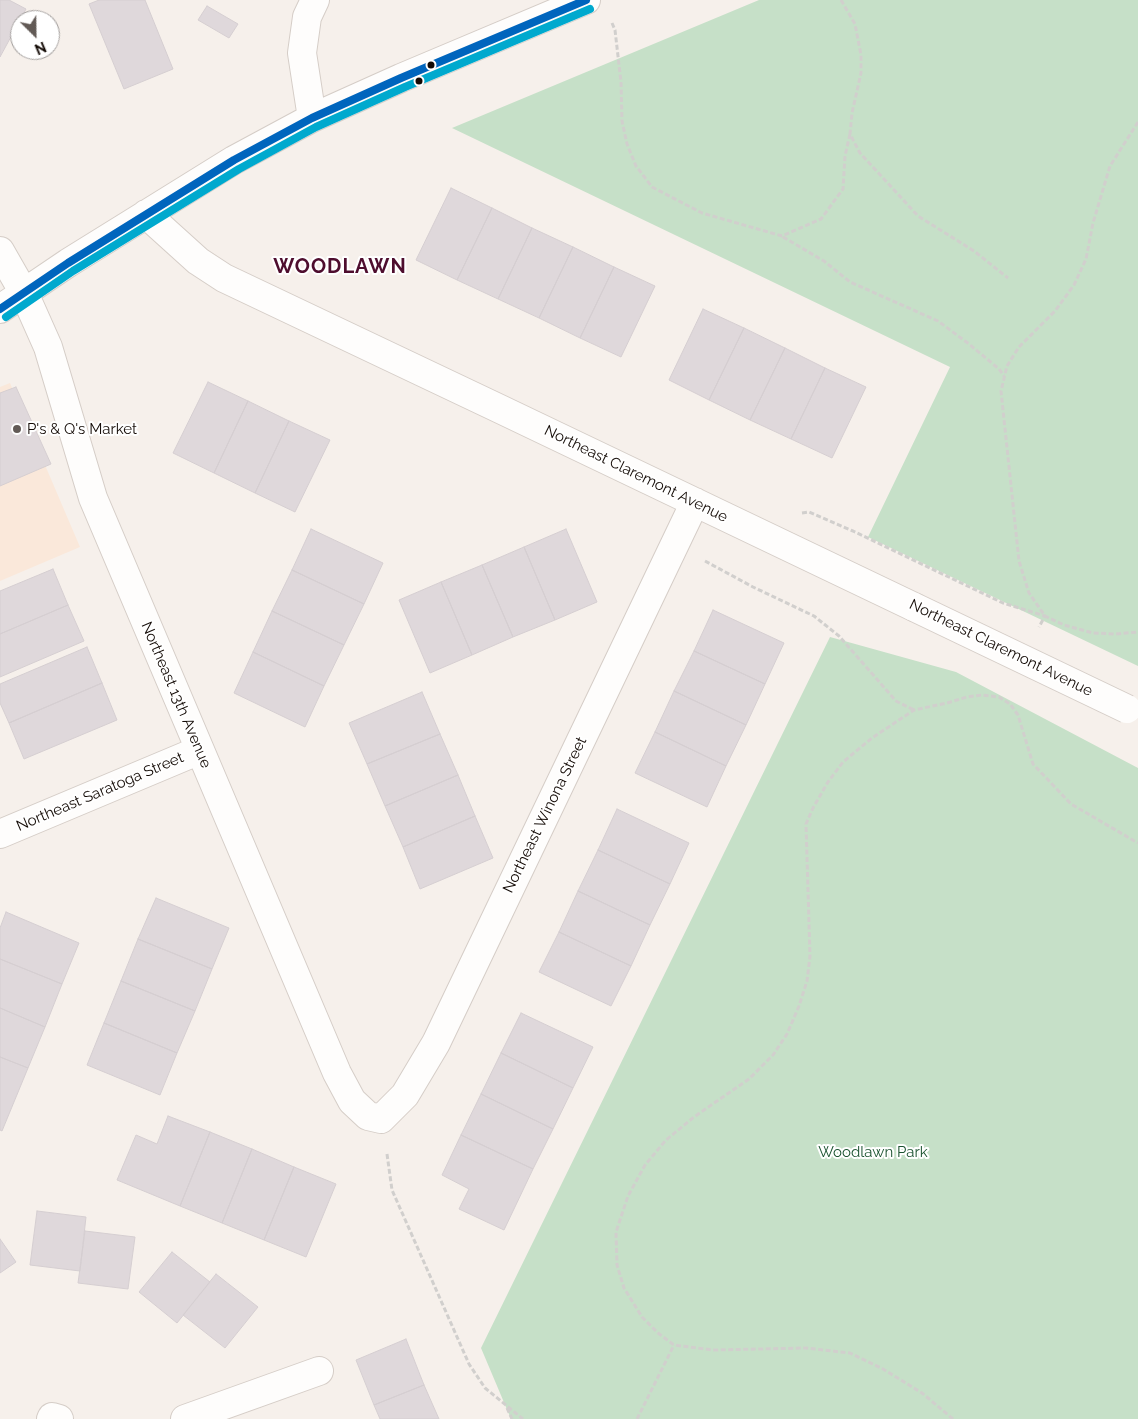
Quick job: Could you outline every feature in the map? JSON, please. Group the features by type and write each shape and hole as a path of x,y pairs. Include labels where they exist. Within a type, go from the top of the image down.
{"street":[{"path":"312,118 302,52 307,17 315,0"},
{"path":"0,309 146,214 234,160 312,118 401,78 586,0"},
{"name":"Northeast Claremont Avenue","path":"146,214 198,261 224,278 1132,711"},
{"name":"Northeast 13th Avenue","path":"0,251 24,292 48,346 93,498 337,1073 352,1101 368,1116 382,1119"},
{"name":"Northeast Winona Street","path":"382,1119 405,1095 436,1043 695,502"},
{"name":"Northeast Saratoga Street","path":"0,834 200,750"},
{"path":"184,1419 319,1371"}],"path":[{"path":"782,236 821,220 843,189 845,156 862,55 855,24 841,0"},
{"path":"609,15 615,30 621,82 622,121 627,144 636,166 652,187 702,213 782,236 824,261 850,282 938,321 969,344 999,369 1004,376"},
{"path":"1045,616 1029,593 1019,561 1000,391 1007,366 1019,347 1055,311 1074,285 1086,259 1093,223 1110,166 1138,122"},
{"path":"850,134 860,153 918,216 974,251 1008,278"},
{"path":"767,537 801,513 809,512 1003,603 1045,616 1064,625 1093,633 1116,634 1138,632"},
{"path":"674,544 753,587 814,616 838,636 896,700 914,710"},
{"path":"953,1419 922,1393 884,1369 850,1353 806,1348 713,1350 674,1344 658,1334 642,1317 624,1288 617,1265 616,1232 628,1196 645,1165 666,1140 694,1116 750,1079 773,1055 787,1034 807,981 810,956 806,824 828,782 843,762 872,738 914,710 947,704 967,697 982,695 999,697 1010,704 1018,714 1033,764 1071,804 1138,842"},
{"path":"382,1119 392,1190 469,1364 485,1388 523,1419"},
{"path":"637,1419 674,1344"},
{"path":"506,1406 512,1419"}],"shaded area":[{"path":"10,383 80,547 0,581 0,387"}],"green space":[{"path":"759,0 1138,0 1138,666 868,537 950,367 452,128"},
{"name":"Woodlawn Park","path":"830,637 956,672 1138,768 1138,1419 511,1419 481,1348"}],"building":[{"path":"0,0 9,0 26,9 10,10 10,39 0,57"},
{"path":"99,0 145,0 173,69 124,89 89,4"},
{"path":"207,6 238,24 229,38 198,20"},
{"path":"451,188 492,208 457,280 416,260"},
{"path":"492,208 532,228 498,299 457,280"},
{"path":"532,228 573,247 539,318 498,299"},
{"path":"573,247 614,267 580,338 539,318"},
{"path":"614,267 655,286 621,357 580,338"},
{"path":"703,309 744,328 709,400 669,380"},
{"path":"744,328 785,348 750,420 709,400"},
{"path":"785,348 825,368 791,439 750,420"},
{"path":"825,368 866,387 832,458 791,439"},
{"path":"208,382 248,401 214,473 173,453"},
{"name":"P's & Q's Market","path":"16,387 51,464 0,486 0,393"},
{"path":"248,401 289,421 255,493 214,473"},
{"path":"289,421 330,440 295,512 255,493"},
{"path":"311,529 383,563 364,604 292,570"},
{"path":"566,529 597,602 555,620 524,547"},
{"path":"524,547 555,620 513,637 482,565"},
{"path":"482,565 513,637 472,655 441,582"},
{"path":"53,569 68,605 0,634 0,591"},
{"path":"292,570 364,604 344,645 272,611"},
{"path":"441,582 472,655 430,673 399,600"},
{"path":"68,605 84,641 0,677 0,634"},
{"path":"713,610 784,643 765,684 694,651"},
{"path":"272,611 344,645 324,686 253,652"},
{"path":"87,647 102,683 9,723 0,703 0,684"},
{"path":"694,651 765,684 746,725 674,691"},
{"path":"253,652 324,686 305,727 234,693"},
{"path":"102,683 117,720 24,759 9,723"},
{"path":"674,691 746,725 726,766 655,732"},
{"path":"422,692 440,734 367,764 349,723"},
{"path":"655,732 726,766 707,807 635,773"},
{"path":"440,734 458,775 385,806 367,764"},
{"path":"458,775 475,816 403,847 385,806"},
{"path":"617,809 689,843 670,884 598,850"},
{"path":"475,816 493,858 420,889 403,847"},
{"path":"598,850 670,884 650,925 578,891"},
{"path":"578,891 650,925 631,966 559,932"},
{"path":"156,898 229,928 212,969 138,939"},
{"path":"6,912 79,943 62,984 0,959 0,928"},
{"path":"559,932 631,966 611,1006 539,972"},
{"path":"138,939 212,969 195,1011 121,981"},
{"path":"0,959 62,984 45,1027 0,1008"},
{"path":"121,981 195,1011 177,1053 104,1023"},
{"path":"0,1008 45,1027 28,1068 0,1057"},
{"path":"521,1013 593,1047 573,1088 501,1053"},
{"path":"104,1023 177,1053 160,1095 87,1065"},
{"path":"501,1053 573,1088 553,1129 481,1094"},
{"path":"0,1057 28,1068 2,1131 0,1130"},
{"path":"481,1094 553,1129 533,1169 461,1135"},
{"path":"168,1116 210,1132 180,1206 117,1180 136,1135 157,1144"},
{"path":"210,1132 252,1149 222,1223 180,1206"},
{"path":"461,1135 533,1169 504,1230 459,1209 469,1189 442,1175"},
{"path":"252,1149 294,1167 264,1240 222,1223"},
{"path":"294,1167 336,1184 306,1257 264,1240"},
{"path":"37,1211 86,1217 80,1271 30,1265"},
{"path":"85,1231 135,1237 128,1289 78,1283"},
{"path":"0,1239 16,1262 0,1273"},
{"path":"172,1252 210,1282 177,1323 139,1292"},
{"path":"216,1274 258,1307 225,1348 183,1315"},
{"path":"406,1339 424,1385 374,1405 356,1360"},
{"path":"424,1385 439,1419 380,1419 374,1405"}],"transit line":[{"path":"0,309 68,263 234,160 312,118 401,78 586,0"},
{"path":"6,317 73,271 239,169 316,127 405,87 590,9"}],"place":[{"name":"P's & Q's Market","path":"17,429"}],"district":[{"name":"WOODLAWN","path":"340,267"}]}
